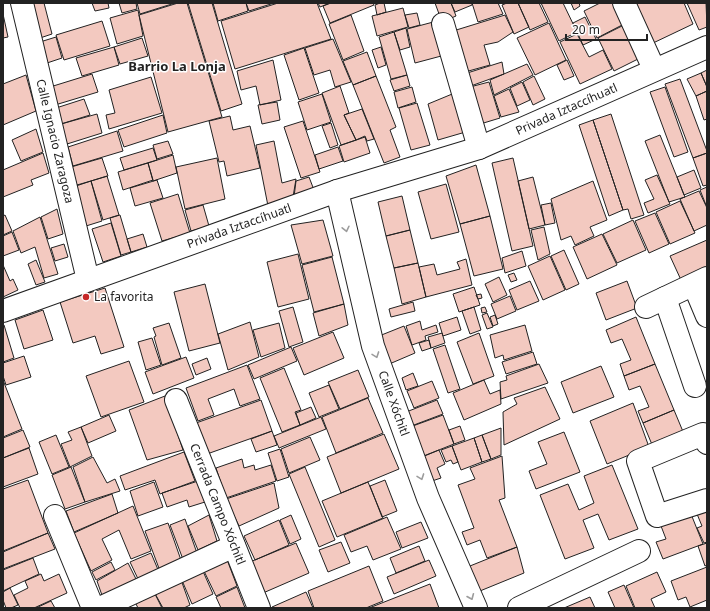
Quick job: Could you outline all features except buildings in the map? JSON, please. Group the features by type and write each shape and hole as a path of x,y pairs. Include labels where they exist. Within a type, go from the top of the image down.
{"street":[{"name":"Calle Ignacio Zaragoza","path":"22,3 88,280"},
{"path":"624,3 654,69"},
{"path":"443,24 479,148"},
{"name":"Privada Iztaccíhuatl","path":"3,312 337,190 479,148 654,69 707,47"},
{"name":"Calle Xóchitl","path":"337,190 373,346 428,498 476,608"},
{"path":"695,386 655,303 700,281 707,316"},
{"name":"Cerrada Campo Xóchitl","path":"176,400 259,608"},
{"path":"707,443 703,434 638,461 657,516 707,500"},
{"path":"55,516 93,608"},
{"path":"100,608 234,546"},
{"path":"519,608 638,552"}],"place":[{"name":"La favorita","path":"86,297"}],"district":[{"name":"Barrio La Lonja","path":"177,66"}]}
